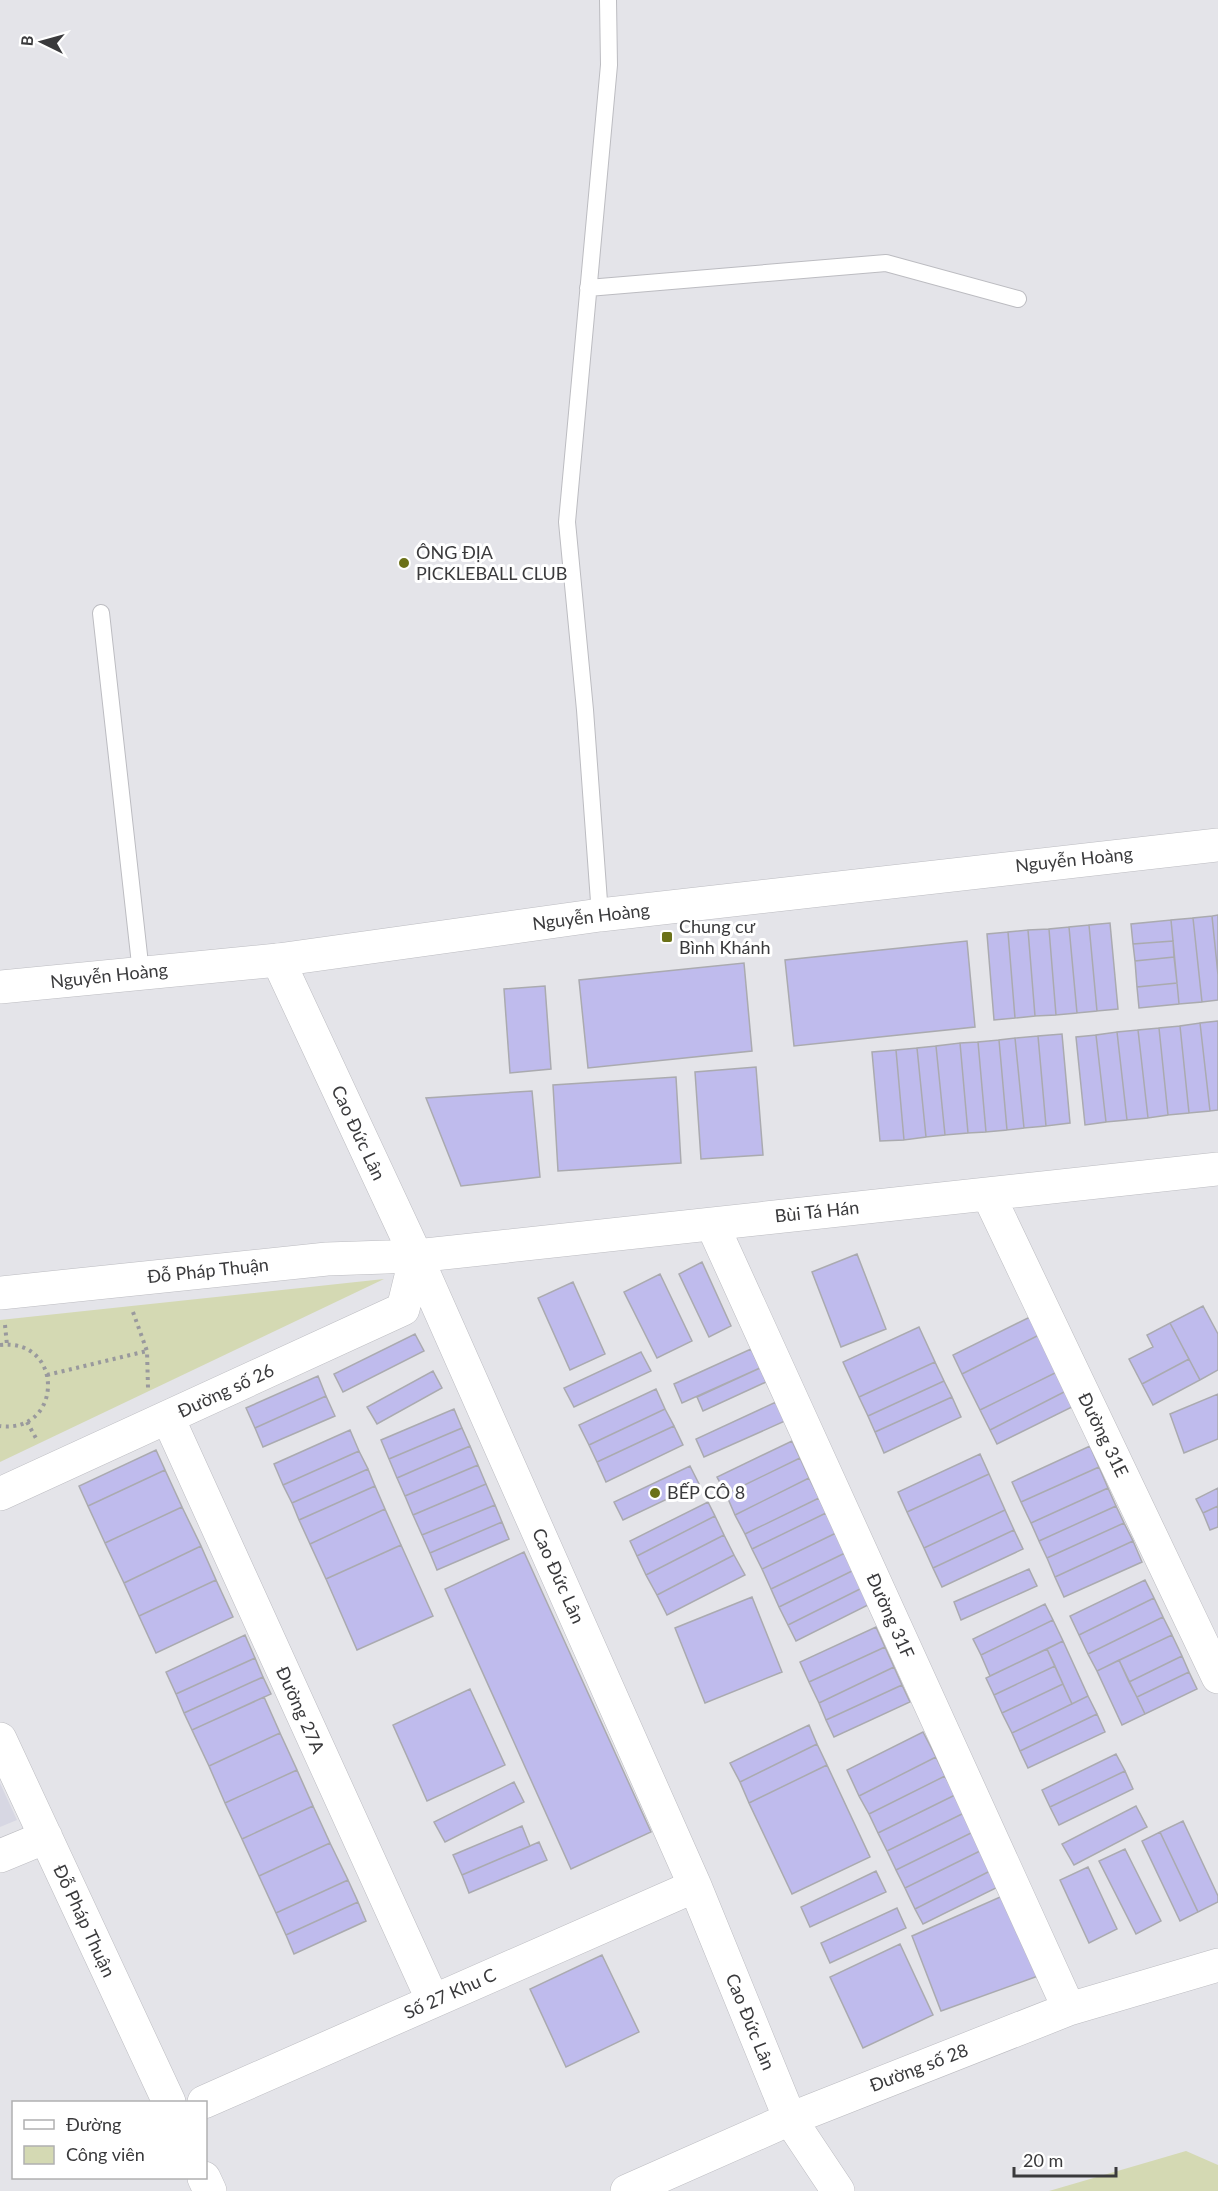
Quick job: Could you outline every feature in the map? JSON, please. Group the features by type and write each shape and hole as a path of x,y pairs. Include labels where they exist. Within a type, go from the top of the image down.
{"street":[{"name":"Nguyễn Hoàng","path":"0,987 278,960 600,915 1218,845"},
{"name":"Cao Đức Lân","path":"278,960 416,1256 695,1886 790,2119 838,2191"},
{"name":"Bùi Tá Hán","path":"416,1256 1218,1169"},
{"name":"Đường 31E","path":"988,1194 1218,1677"},
{"name":"Đường 31F","path":"712,1224 1069,2009"},
{"name":"Đỗ Pháp Thuận","path":"0,1293 327,1259 416,1256"},
{"name":"Đường số 26","path":"0,1494 403,1309 416,1256"},
{"name":"Đường 27A","path":"156,1423 433,2001"},
{"name":"Đỗ Pháp Thuận","path":"0,1739 168,2101"},
{"path":"0,1856 46,1837"},
{"name":"Số 27 Khu C","path":"207,2102 695,1886"},
{"name":"Đường số 28","path":"627,2191 790,2119 1069,2009 1218,1965"}],"lane":[{"path":"600,915 585,710 567,522 609,65 608,0"},
{"path":"588,288 886,263 1018,299"},
{"path":"101,613 141,973"}],"path":[{"path":"118,1280 131,1306 147,1351 148,1392 156,1423"},
{"path":"0,1346 12,1345 25,1348 37,1356 45,1367 49,1394 44,1406 35,1417 11,1428 0,1426"},
{"path":"47,1375 147,1351"}],"shaded area":[{"path":"0,1783 17,1820 0,1827"}],"green space":[{"path":"384,1279 0,1462 0,1320"},
{"path":"1186,2151 1218,2165 1218,2191 1049,2191"}],"building":[{"path":"1218,915 1218,975 1212,916"},
{"path":"1212,916 1218,1000 1202,1002 1193,918"},
{"path":"1193,918 1202,1002 1179,1004 1171,920"},
{"path":"1171,920 1173,941 1133,944 1131,924"},
{"path":"1110,923 1118,1009 1097,1011 1089,925"},
{"path":"1089,925 1097,1011 1077,1013 1069,927"},
{"path":"1069,927 1077,1013 1056,1015 1049,929"},
{"path":"1049,929 1056,1015 1035,1016 1028,930"},
{"path":"1028,930 1035,1016 1015,1018 1008,932"},
{"path":"1008,932 1015,1018 994,1020 987,934"},
{"path":"967,941 975,1027 794,1046 785,960"},
{"path":"1173,941 1174,957 1135,961 1133,944"},
{"path":"1174,957 1177,983 1137,987 1135,961"},
{"path":"744,963 752,1051 588,1068 579,980"},
{"path":"1177,983 1179,1004 1139,1008 1137,987"},
{"path":"545,986 551,1069 510,1073 504,989"},
{"path":"1218,1021 1218,1110 1210,1111 1200,1023"},
{"path":"1200,1023 1210,1111 1189,1113 1180,1026"},
{"path":"1180,1026 1189,1113 1168,1115 1159,1028"},
{"path":"1159,1028 1168,1115 1148,1118 1138,1030"},
{"path":"1138,1030 1148,1118 1127,1120 1117,1032"},
{"path":"1117,1032 1127,1120 1106,1122 1096,1035"},
{"path":"1062,1034 1070,1123 1046,1126 1038,1036"},
{"path":"1096,1035 1106,1122 1085,1125 1076,1037"},
{"path":"1038,1036 1046,1126 1024,1128 1015,1038"},
{"path":"1015,1038 1024,1128 1007,1130 999,1040"},
{"path":"999,1040 1007,1130 986,1132 978,1042"},
{"path":"978,1042 986,1132 968,1133 960,1043"},
{"path":"960,1043 968,1133 945,1135 936,1046"},
{"path":"936,1046 945,1135 926,1137 917,1048"},
{"path":"917,1048 926,1137 904,1140 896,1050"},
{"path":"896,1050 904,1140 880,1141 872,1052"},
{"path":"756,1067 763,1155 701,1159 695,1072"},
{"path":"676,1077 681,1163 558,1171 553,1085"},
{"path":"532,1091 540,1177 461,1186 426,1098"},
{"path":"857,1254 886,1329 841,1347 812,1272"},
{"path":"702,1262 731,1326 709,1337 679,1274"},
{"path":"660,1274 692,1341 657,1358 624,1292"},
{"path":"573,1282 605,1354 570,1370 538,1298"},
{"path":"1203,1306 1218,1334 1218,1370 1200,1380 1170,1323"},
{"path":"1030,1317 1039,1335 962,1374 953,1355"},
{"path":"1170,1323 1189,1359 1142,1384 1129,1359 1153,1347 1147,1335"},
{"path":"919,1327 935,1362 859,1397 843,1362"},
{"path":"415,1334 424,1351 343,1392 334,1374"},
{"path":"1039,1335 1057,1372 980,1410 962,1374"},
{"path":"751,1349 760,1368 682,1403 674,1384"},
{"path":"641,1352 651,1371 574,1407 564,1388"},
{"path":"1189,1359 1200,1380 1153,1405 1142,1384"},
{"path":"935,1362 944,1381 868,1416 859,1397"},
{"path":"760,1368 766,1382 703,1411 697,1397"},
{"path":"433,1371 442,1388 377,1424 367,1407"},
{"path":"1057,1372 1066,1391 990,1430 980,1410"},
{"path":"318,1376 326,1396 255,1428 246,1408"},
{"path":"944,1381 952,1397 875,1432 868,1416"},
{"path":"656,1389 665,1409 589,1445 579,1425"},
{"path":"1066,1391 1074,1406 997,1444 990,1430"},
{"path":"1218,1394 1218,1439 1184,1453 1170,1414"},
{"path":"326,1396 335,1416 263,1447 255,1428"},
{"path":"952,1397 961,1417 884,1453 875,1432"},
{"path":"776,1402 785,1421 704,1457 696,1439"},
{"path":"454,1409 462,1428 389,1459 381,1440"},
{"path":"665,1409 674,1426 597,1462 589,1445"},
{"path":"674,1426 683,1445 606,1482 597,1462"},
{"path":"462,1428 470,1446 397,1478 389,1459"},
{"path":"350,1430 359,1451 283,1485 274,1464"},
{"path":"792,1441 800,1458 726,1494 717,1477"},
{"path":"470,1446 478,1465 405,1496 397,1478"},
{"path":"1090,1446 1099,1467 1021,1502 1012,1482"},
{"path":"156,1450 165,1470 88,1506 79,1486"},
{"path":"359,1451 368,1469 292,1503 283,1485"},
{"path":"980,1454 989,1474 907,1512 898,1492"},
{"path":"800,1458 809,1478 735,1515 726,1494"},
{"path":"478,1465 486,1484 413,1515 405,1496"},
{"path":"690,1466 699,1484 623,1520 614,1502"},
{"path":"1099,1467 1108,1488 1031,1523 1021,1502"},
{"path":"368,1469 375,1486 299,1520 292,1503"},
{"path":"165,1470 182,1507 105,1543 88,1506"},
{"path":"989,1474 1005,1510 924,1548 907,1512"},
{"path":"809,1478 819,1498 745,1534 735,1515"},
{"path":"486,1484 495,1505 422,1535 413,1515"},
{"path":"375,1486 385,1509 310,1544 299,1520"},
{"path":"1108,1488 1116,1506 1039,1541 1031,1523"},
{"path":"1218,1488 1218,1506 1203,1513 1196,1499"},
{"path":"819,1498 826,1513 752,1549 745,1534"},
{"path":"708,1502 715,1516 637,1556 630,1541"},
{"path":"495,1505 502,1522 430,1553 422,1535"},
{"path":"1116,1506 1124,1523 1047,1558 1039,1541"},
{"path":"1218,1506 1218,1527 1210,1530 1203,1513"},
{"path":"182,1507 201,1546 124,1583 105,1543"},
{"path":"385,1509 401,1545 326,1579 310,1544"},
{"path":"1005,1510 1014,1530 933,1568 924,1548"},
{"path":"826,1513 836,1533 762,1569 752,1549"},
{"path":"715,1516 724,1535 646,1575 637,1556"},
{"path":"502,1522 509,1539 437,1570 430,1553"},
{"path":"1124,1523 1133,1541 1055,1577 1047,1558"},
{"path":"1014,1530 1023,1549 942,1587 933,1568"},
{"path":"836,1533 845,1553 771,1589 762,1569"},
{"path":"724,1535 734,1555 657,1595 646,1575"},
{"path":"1133,1541 1142,1562 1064,1597 1055,1577"},
{"path":"401,1545 433,1616 357,1650 326,1579"},
{"path":"201,1546 216,1580 139,1616 124,1583"},
{"path":"524,1552 651,1832 571,1869 445,1589"},
{"path":"845,1553 854,1570 779,1607 771,1589"},
{"path":"734,1555 745,1575 667,1615 657,1595"},
{"path":"1029,1569 1037,1586 961,1620 954,1602"},
{"path":"854,1570 862,1588 788,1625 779,1607"},
{"path":"216,1580 233,1617 156,1653 139,1616"},
{"path":"1145,1580 1154,1598 1079,1635 1070,1616"},
{"path":"862,1588 870,1604 796,1641 788,1625"},
{"path":"752,1597 782,1672 705,1703 675,1628"},
{"path":"1154,1598 1163,1617 1088,1654 1079,1635"},
{"path":"1045,1604 1053,1620 981,1655 973,1639"},
{"path":"1163,1617 1172,1635 1097,1671 1088,1654"},
{"path":"1053,1620 1063,1641 990,1676 981,1655"},
{"path":"876,1627 885,1647 809,1682 800,1662"},
{"path":"245,1635 255,1658 176,1694 166,1672"},
{"path":"1172,1635 1182,1656 1129,1682 1119,1660"},
{"path":"1063,1641 1088,1696 1072,1704 1047,1649"},
{"path":"885,1647 894,1667 819,1703 809,1682"},
{"path":"1047,1649 1055,1666 994,1695 986,1678"},
{"path":"1182,1656 1189,1672 1137,1697 1129,1682"},
{"path":"255,1658 263,1677 184,1713 176,1694"},
{"path":"1119,1660 1145,1714 1122,1725 1097,1671"},
{"path":"1055,1666 1063,1684 1002,1713 994,1695"},
{"path":"894,1667 902,1685 826,1720 819,1703"},
{"path":"1189,1672 1197,1689 1145,1714 1137,1697"},
{"path":"263,1677 271,1694 192,1730 184,1713"},
{"path":"1063,1684 1072,1704 1012,1733 1002,1713"},
{"path":"902,1685 910,1702 834,1737 826,1720"},
{"path":"470,1689 505,1765 427,1801 393,1725"},
{"path":"1088,1696 1097,1714 1020,1751 1012,1733"},
{"path":"264,1697 280,1733 209,1766 192,1730"},
{"path":"1097,1714 1105,1732 1028,1768 1020,1751"},
{"path":"809,1725 817,1744 740,1782 730,1763"},
{"path":"923,1732 936,1757 859,1796 847,1770"},
{"path":"280,1733 297,1770 225,1803 209,1766"},
{"path":"817,1744 827,1765 749,1803 740,1782"},
{"path":"1116,1754 1125,1771 1050,1807 1042,1790"},
{"path":"936,1757 945,1776 869,1814 859,1796"},
{"path":"827,1765 870,1857 792,1894 749,1803"},
{"path":"297,1770 313,1806 242,1839 225,1803"},
{"path":"1125,1771 1133,1789 1059,1825 1050,1807"},
{"path":"945,1776 955,1795 878,1833 869,1814"},
{"path":"514,1782 524,1802 445,1842 434,1822"},
{"path":"955,1795 964,1813 887,1851 878,1833"},
{"path":"313,1806 330,1843 259,1876 242,1839"},
{"path":"1136,1806 1147,1827 1074,1865 1062,1844"},
{"path":"964,1813 973,1832 896,1870 887,1851"},
{"path":"1183,1821 1218,1896 1218,1902 1198,1912 1160,1832"},
{"path":"522,1826 530,1846 462,1875 453,1855"},
{"path":"973,1832 982,1850 905,1888 896,1870"},
{"path":"1160,1832 1198,1912 1180,1921 1142,1841"},
{"path":"539,1842 547,1860 469,1893 462,1875"},
{"path":"330,1843 348,1880 276,1913 259,1876"},
{"path":"1125,1849 1161,1921 1136,1934 1099,1861"},
{"path":"982,1850 992,1870 915,1909 905,1888"},
{"path":"1088,1867 1117,1929 1089,1943 1060,1880"},
{"path":"992,1870 1000,1886 923,1924 915,1909"},
{"path":"876,1871 886,1892 810,1927 801,1907"},
{"path":"348,1880 358,1902 286,1935 276,1913"},
{"path":"1007,1894 1038,1976 941,2011 912,1936"},
{"path":"358,1902 366,1921 294,1954 286,1935"},
{"path":"897,1908 906,1928 830,1963 821,1943"},
{"path":"900,1944 933,2015 863,2048 830,1977"},
{"path":"602,1955 639,2032 566,2067 530,1989"}],"place":[{"name":"ÔNG ĐỊA PICKLEBALL CLUB","path":"404,563"},
{"name":"Chung cư Bình Khánh","path":"667,937"},
{"name":"BẾP CÔ 8","path":"655,1493"}]}
